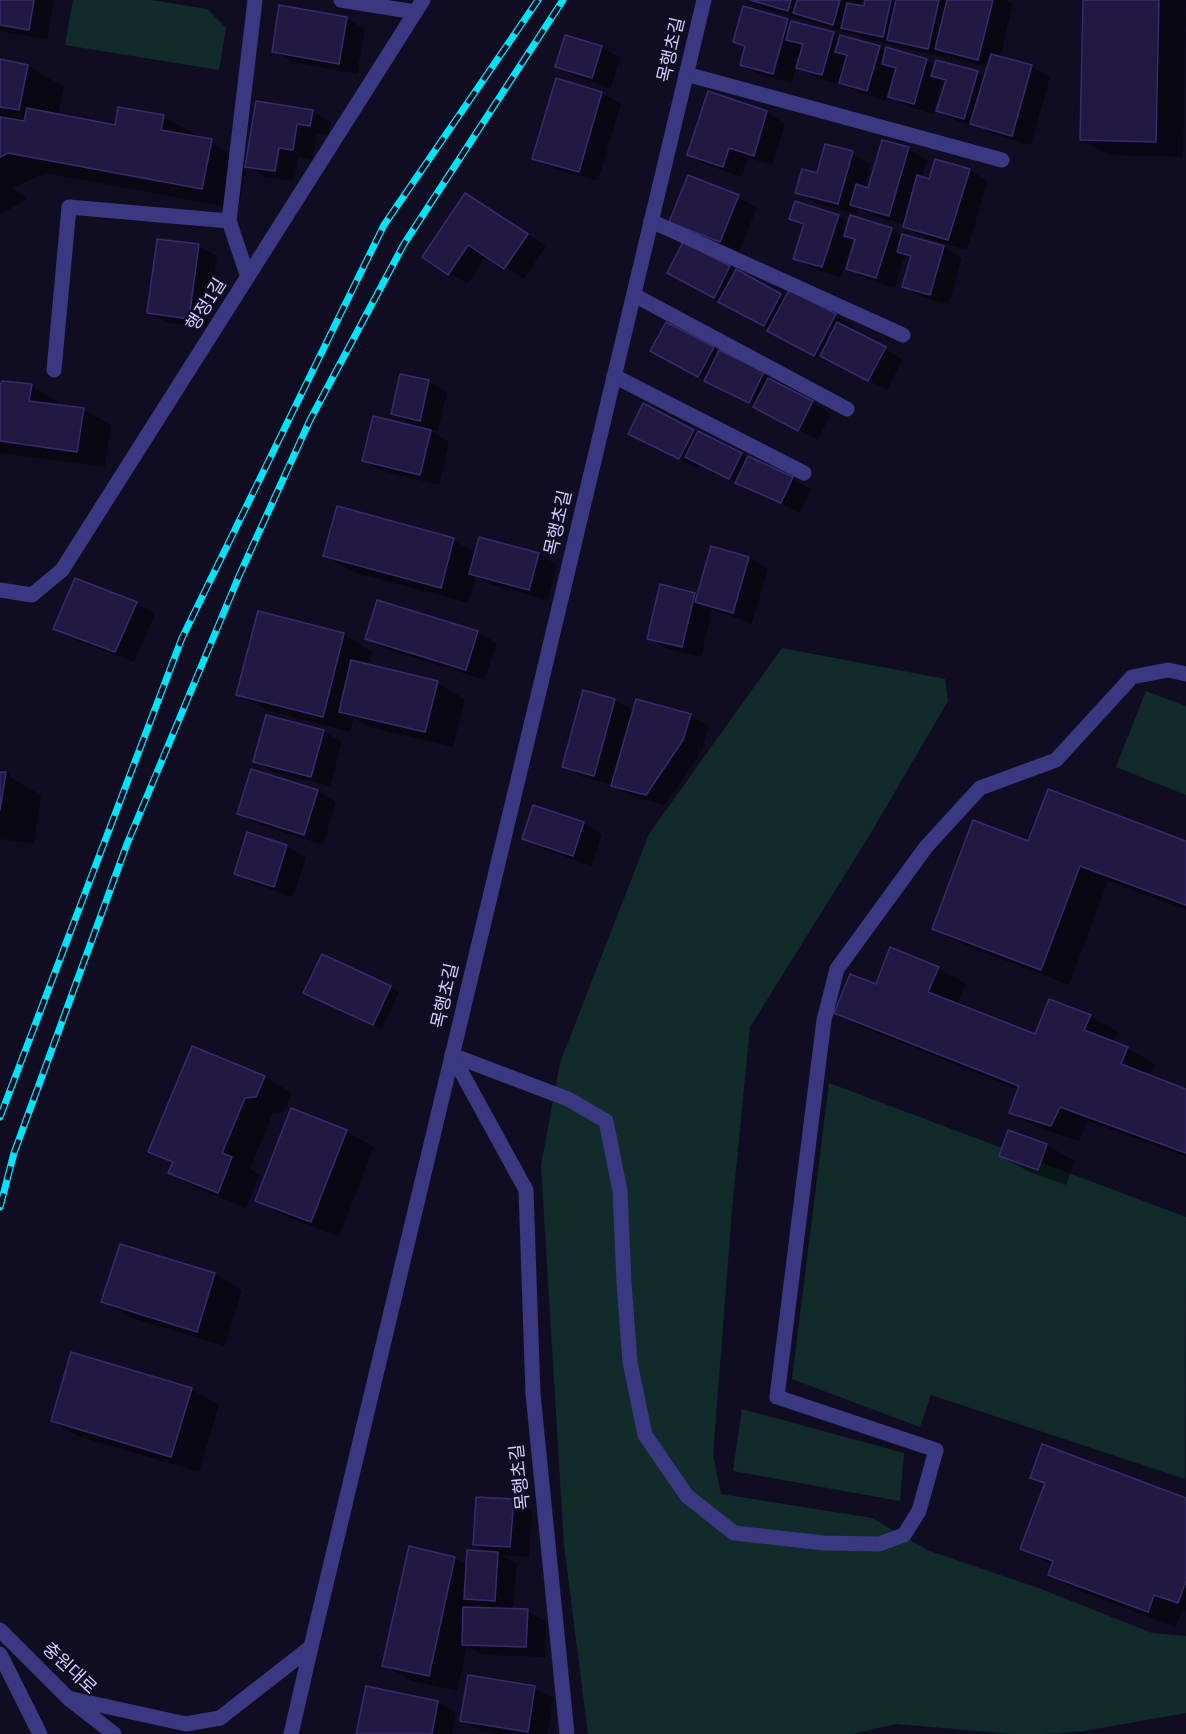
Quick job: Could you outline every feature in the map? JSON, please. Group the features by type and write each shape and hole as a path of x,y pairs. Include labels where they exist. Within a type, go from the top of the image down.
{"street":[{"path":"248,277 230,221 255,0"},
{"path":"341,0 419,6"},
{"name":"목행초길","path":"291,1734 704,0"},
{"name":"행정1길","path":"0,590 32,595 62,570 419,6"},
{"path":"686,74 1002,160"},
{"path":"54,370 69,207 230,221"},
{"path":"651,221 903,335"},
{"path":"634,295 847,409"},
{"path":"614,376 804,473"},
{"path":"452,1055 568,1099 606,1121 620,1191 630,1362 645,1435 687,1496 734,1533 824,1543 879,1544 904,1535 919,1511 936,1450 777,1397 824,1020 837,969 926,847 980,788 1056,760 1132,677 1168,670 1186,674"},
{"name":"목행초길","path":"452,1055 526,1190 533,1394 567,1734"},
{"name":"충원대로","path":"0,1630 68,1698 114,1734"},
{"path":"68,1698 186,1724 220,1718 311,1647"},
{"path":"0,1654 40,1734"}],"green space":[{"path":"73,0 151,0 207,9 226,28 219,70 65,45"},
{"path":"782,648 945,679 948,701 869,836 750,1027 732,1210 713,1455 721,1494 872,1518 927,1550 1041,1589 1152,1633 1186,1636 1186,1713 1084,1731 1045,1734 1014,1734 896,1724 852,1734 588,1734 564,1545 541,1165 560,1063 649,834"},
{"path":"1146,691 1186,706 1186,795 1116,767"},
{"path":"829,1083 1186,1217 1185,1479 931,1395 920,1427 792,1379"},
{"path":"742,1409 904,1453 900,1501 733,1471"}],"building":[{"path":"0,0 34,0 29,30 0,25"},
{"path":"750,0 791,0 788,11"},
{"path":"797,0 840,0 833,25 793,13"},
{"path":"865,0 891,0 883,37 841,28 847,3 864,6"},
{"path":"896,0 939,0 928,49 887,40"},
{"path":"947,0 993,0 978,60 935,49"},
{"path":"1083,0 1159,0 1156,142 1080,140"},
{"path":"279,5 347,17 339,64 272,52"},
{"path":"743,6 788,19 773,74 740,65 745,46 733,42"},
{"path":"791,21 834,32 822,75 796,68 803,44 786,40"},
{"path":"565,35 602,46 592,78 555,67"},
{"path":"840,35 880,46 867,91 839,83 847,55 835,52"},
{"path":"886,47 927,59 914,104 888,97 896,68 882,64"},
{"path":"991,54 1032,65 1012,136 970,124"},
{"path":"0,59 28,65 19,110 0,107"},
{"path":"936,60 978,71 964,119 936,111 946,80 931,76"},
{"path":"556,78 602,92 579,172 532,159"},
{"path":"708,91 767,111 754,156 729,148 723,167 687,155"},
{"path":"256,101 313,110 310,126 297,124 293,150 279,148 275,171 245,167"},
{"path":"118,107 164,115 161,130 212,139 202,189 8,153 0,157 0,117 24,121 27,108 115,125"},
{"path":"882,140 909,147 889,216 850,205 856,184 868,188"},
{"path":"825,144 853,151 838,204 795,193 802,169 817,173"},
{"path":"935,159 970,169 948,240 903,227 917,175 929,179"},
{"path":"688,175 739,195 720,242 669,222"},
{"path":"465,193 528,234 504,269 468,245 448,275 422,257"},
{"path":"795,201 839,215 822,267 793,259 804,224 789,219"},
{"path":"850,215 892,228 876,278 846,269 855,239 844,236"},
{"path":"902,234 944,246 930,295 902,287 911,256 897,252"},
{"path":"157,239 199,244 189,319 147,313"},
{"path":"683,242 730,266 714,298 667,273"},
{"path":"736,269 781,294 764,326 718,302"},
{"path":"789,290 836,314 814,356 767,331"},
{"path":"666,322 714,347 698,377 650,351"},
{"path":"837,322 886,347 868,381 820,356"},
{"path":"719,350 764,372 749,403 704,381"},
{"path":"400,374 429,380 420,421 391,414"},
{"path":"768,378 813,401 798,431 753,407"},
{"path":"2,381 32,384 29,401 84,408 77,452 0,441 0,385"},
{"path":"643,403 694,430 679,459 628,434"},
{"path":"373,416 431,430 420,475 362,461"},
{"path":"698,431 742,453 729,479 685,457"},
{"path":"748,456 793,477 781,503 735,483"},
{"path":"337,506 454,538 441,588 323,556"},
{"path":"479,537 539,553 529,590 469,574"},
{"path":"711,546 749,557 733,613 695,602"},
{"path":"75,578 137,602 115,652 53,629"},
{"path":"660,584 695,593 682,647 647,639"},
{"path":"377,600 478,631 466,670 365,639"},
{"path":"258,611 344,633 323,717 236,695"},
{"path":"351,660 438,681 425,732 339,712"},
{"path":"583,690 615,699 594,776 562,767"},
{"path":"636,699 691,714 683,740 646,795 611,786"},
{"path":"266,715 324,730 311,777 253,762"},
{"path":"251,769 318,790 304,835 237,814"},
{"path":"0,772 6,772 0,810"},
{"path":"1048,789 1186,841 1186,905 1080,866 1041,970 932,929 973,820 1028,841"},
{"path":"533,805 584,822 573,856 522,839"},
{"path":"247,832 287,845 274,887 234,874"},
{"path":"890,947 939,967 928,992 1035,1034 1049,999 1091,1015 1084,1030 1128,1047 1121,1064 1186,1089 1186,1153 1060,1107 1051,1126 1009,1113 1019,1086 834,1013 850,974 876,984"},
{"path":"322,954 391,986 373,1025 303,993"},
{"path":"192,1046 265,1076 256,1097 245,1098 222,1153 232,1157 218,1193 168,1173 173,1162 148,1152"},
{"path":"291,1108 347,1130 311,1222 255,1201"},
{"path":"1008,1130 1047,1144 1038,1170 999,1156"},
{"path":"120,1244 215,1273 197,1332 101,1302"},
{"path":"71,1352 192,1388 171,1457 51,1421"},
{"path":"1042,1444 1186,1498 1186,1581 1178,1603 1154,1595 1148,1612 1048,1575 1053,1561 1020,1549 1045,1483 1030,1478"},
{"path":"476,1497 514,1499 510,1547 473,1545"},
{"path":"409,1546 455,1557 429,1676 382,1666"},
{"path":"467,1550 498,1552 495,1601 464,1599"},
{"path":"463,1607 528,1609 526,1647 462,1645"},
{"path":"468,1675 535,1686 528,1732 460,1721"},
{"path":"366,1686 438,1701 432,1734 356,1734"}],"railway":[{"path":"0,1117 182,638 384,225 538,0"},
{"path":"0,1207 14,1153 127,844 239,576 310,420 404,244 563,0"}]}
